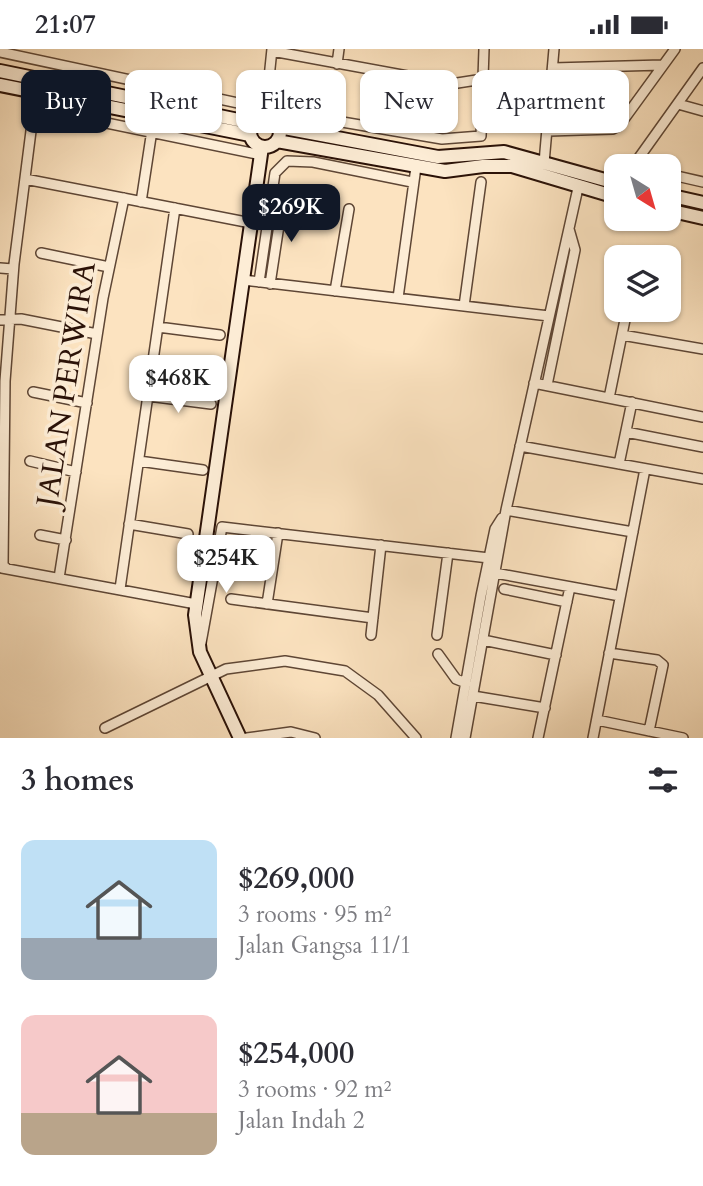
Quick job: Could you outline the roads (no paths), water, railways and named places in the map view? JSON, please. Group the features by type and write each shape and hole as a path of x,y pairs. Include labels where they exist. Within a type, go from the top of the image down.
{"main road":[{"path":"0,71 21,75"},
{"path":"0,85 21,89"},
{"path":"111,93 236,117"},
{"path":"240,738 199,649 196,604 261,151 255,143 256,133"},
{"path":"276,141 278,133"},
{"path":"311,133 438,157 504,152 604,180"},
{"path":"261,151 276,141 445,171 483,166 512,166 604,194"},
{"path":"681,198 703,203"},
{"path":"681,213 703,218"}],"street":[{"path":"337,64 339,49"},
{"path":"483,70 484,49"},
{"path":"554,49 553,68 662,65"},
{"path":"629,112 675,49"},
{"path":"268,70 272,50 451,84 472,81"},
{"path":"0,53 36,60 236,115"},
{"path":"35,70 36,60"},
{"path":"643,154 703,68"},
{"path":"678,104 703,111"},
{"path":"346,130 442,139 481,136 481,133"},
{"path":"31,133 5,320 2,390 3,568 196,604"},
{"path":"141,202 152,133"},
{"path":"158,133 261,151"},
{"path":"544,163 549,133"},
{"path":"314,148 323,155 326,165"},
{"path":"259,282 275,173 287,161 326,165 412,182"},
{"path":"398,298 416,167"},
{"path":"681,177 703,182"},
{"path":"25,179 251,223"},
{"path":"464,306 481,182"},
{"path":"465,738 506,510 578,188"},
{"name":"JALAN PERWIRA","path":"60,578 97,334 124,198"},
{"path":"270,284 283,199"},
{"path":"120,589 175,208"},
{"path":"335,291 348,209"},
{"path":"547,385 575,250 569,229"},
{"path":"41,253 109,267"},
{"path":"0,268 13,269"},
{"path":"243,281 549,316"},
{"path":"5,320 21,319 97,334"},
{"path":"609,398 625,322"},
{"path":"158,327 220,335"},
{"path":"622,335 703,349"},
{"path":"534,383 703,417"},
{"path":"33,392 86,403"},
{"path":"148,396 211,404"},
{"path":"619,464 632,403"},
{"path":"626,432 703,447"},
{"path":"520,446 703,479"},
{"path":"30,461 76,472"},
{"path":"139,461 203,470"},
{"path":"593,738 645,469"},
{"path":"506,510 633,532"},
{"path":"456,738 495,529 506,510"},
{"path":"130,524 188,534"},
{"path":"199,649 222,527 489,558"},
{"path":"267,604 278,533"},
{"path":"40,535 66,540"},
{"path":"371,635 381,545"},
{"path":"437,635 448,553"},
{"path":"495,573 621,596"},
{"path":"538,738 570,587"},
{"path":"504,589 567,602"},
{"path":"231,599 373,618"},
{"path":"483,640 556,655"},
{"path":"610,653 657,660 663,665 649,731"},
{"path":"438,654 456,679 466,684"},
{"path":"105,728 210,676 236,667 285,661 345,671 379,695 416,738"},
{"path":"472,696 545,708"},
{"path":"597,720 683,738"},
{"path":"247,738 291,732 314,738"}]}
